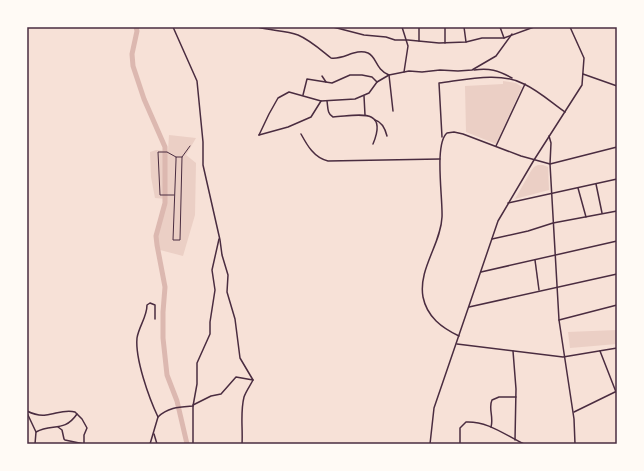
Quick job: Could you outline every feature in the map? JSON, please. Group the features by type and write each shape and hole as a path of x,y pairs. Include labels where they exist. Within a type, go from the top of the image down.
{"street":[{"path":"173,27 196,81 203,142 203,165 222,255 228,275 227,292 235,319 240,358 253,380"},
{"path":"258,27 299,35 320,48 331,58 340,58 352,53 366,52 371,55 378,68 389,75"},
{"path":"333,27 364,35 386,37 395,40 445,43 466,42 482,38 504,38 527,28 534,27"},
{"path":"402,27 408,46 404,72"},
{"path":"419,27 419,41"},
{"path":"445,27 445,43"},
{"path":"464,27 466,42"},
{"path":"500,27 504,38"},
{"path":"430,444 434,408 460,336 498,221 534,160 582,85 583,55 570,27"},
{"path":"472,70 496,56 512,34"},
{"path":"321,101 311,116 288,127 259,135 278,98 289,92 321,101 355,99 369,93 377,82 389,75 404,72 440,70 458,71 487,68 525,84 565,112"},
{"path":"583,74 617,86"},
{"path":"303,96 307,79 332,83 350,76 362,75 372,77 377,82"},
{"path":"389,75 393,111"},
{"path":"322,76 326,82"},
{"path":"460,336 446,329 435,320 429,311 423,296 424,277 442,221 440,160 442,139 439,83 477,78 514,79"},
{"path":"496,146 525,84"},
{"path":"364,96 365,115"},
{"path":"327,101 328,110 330,115 333,117 365,115 373,120 378,126 373,144"},
{"path":"373,120 379,121 384,126 387,136"},
{"path":"442,139 447,133 459,132 534,160 550,164 617,147"},
{"path":"301,134 315,154 321,159 328,161 440,160"},
{"path":"549,136 551,142 551,193 558,320 573,412 575,444"},
{"path":"176,157 174,240 180,240 182,157 190,146"},
{"path":"175,195 160,195 157,161 158,152 166,152 176,157 182,157"},
{"path":"508,204 617,179"},
{"path":"596,184 602,214"},
{"path":"578,188 586,217"},
{"path":"492,239 528,231 553,223 617,211"},
{"path":"193,444 193,405 198,384 197,363 210,334 210,322 215,290 212,270 219,237"},
{"path":"480,272 617,241"},
{"path":"535,260 539,291"},
{"path":"469,307 617,274"},
{"path":"150,444 158,417 142,372 137,344 138,334 147,314 147,305 150,303 155,305 155,319"},
{"path":"558,320 617,305"},
{"path":"457,344 563,357 617,348"},
{"path":"513,351 516,397 515,440"},
{"path":"573,412 616,391 600,351"},
{"path":"158,417 173,408 193,405 211,396 221,394 236,377 253,380"},
{"path":"242,444 241,419 243,400 253,380"},
{"path":"491,427 493,419 490,406 492,400 498,397 516,397"},
{"path":"27,412 41,415 69,411 77,414 86,424 87,428 84,435 84,444 65,440 62,430 58,427"},
{"path":"27,412 36,432 35,444"},
{"path":"36,432 44,428 58,427 69,423 77,414"},
{"path":"460,444 460,428 466,422 475,421 485,424 524,444"},
{"path":"154,432 157,444"}],"shaded area":[{"path":"503,81 516,83 522,87 496,144 466,132 465,86 503,84"},
{"path":"169,135 196,138 186,155 196,163 195,215 183,256 160,250 157,240 167,199 155,198 151,177 150,152 156,150 168,151"},
{"path":"538,165 548,167 549,190 515,199 531,171"},
{"path":"617,330 617,344 570,348 568,332"}],"waterway":[{"path":"136,27 137,31 132,54 133,66 144,99 165,147 165,203 156,236 165,287 163,338 167,375 177,401 187,444"}]}
